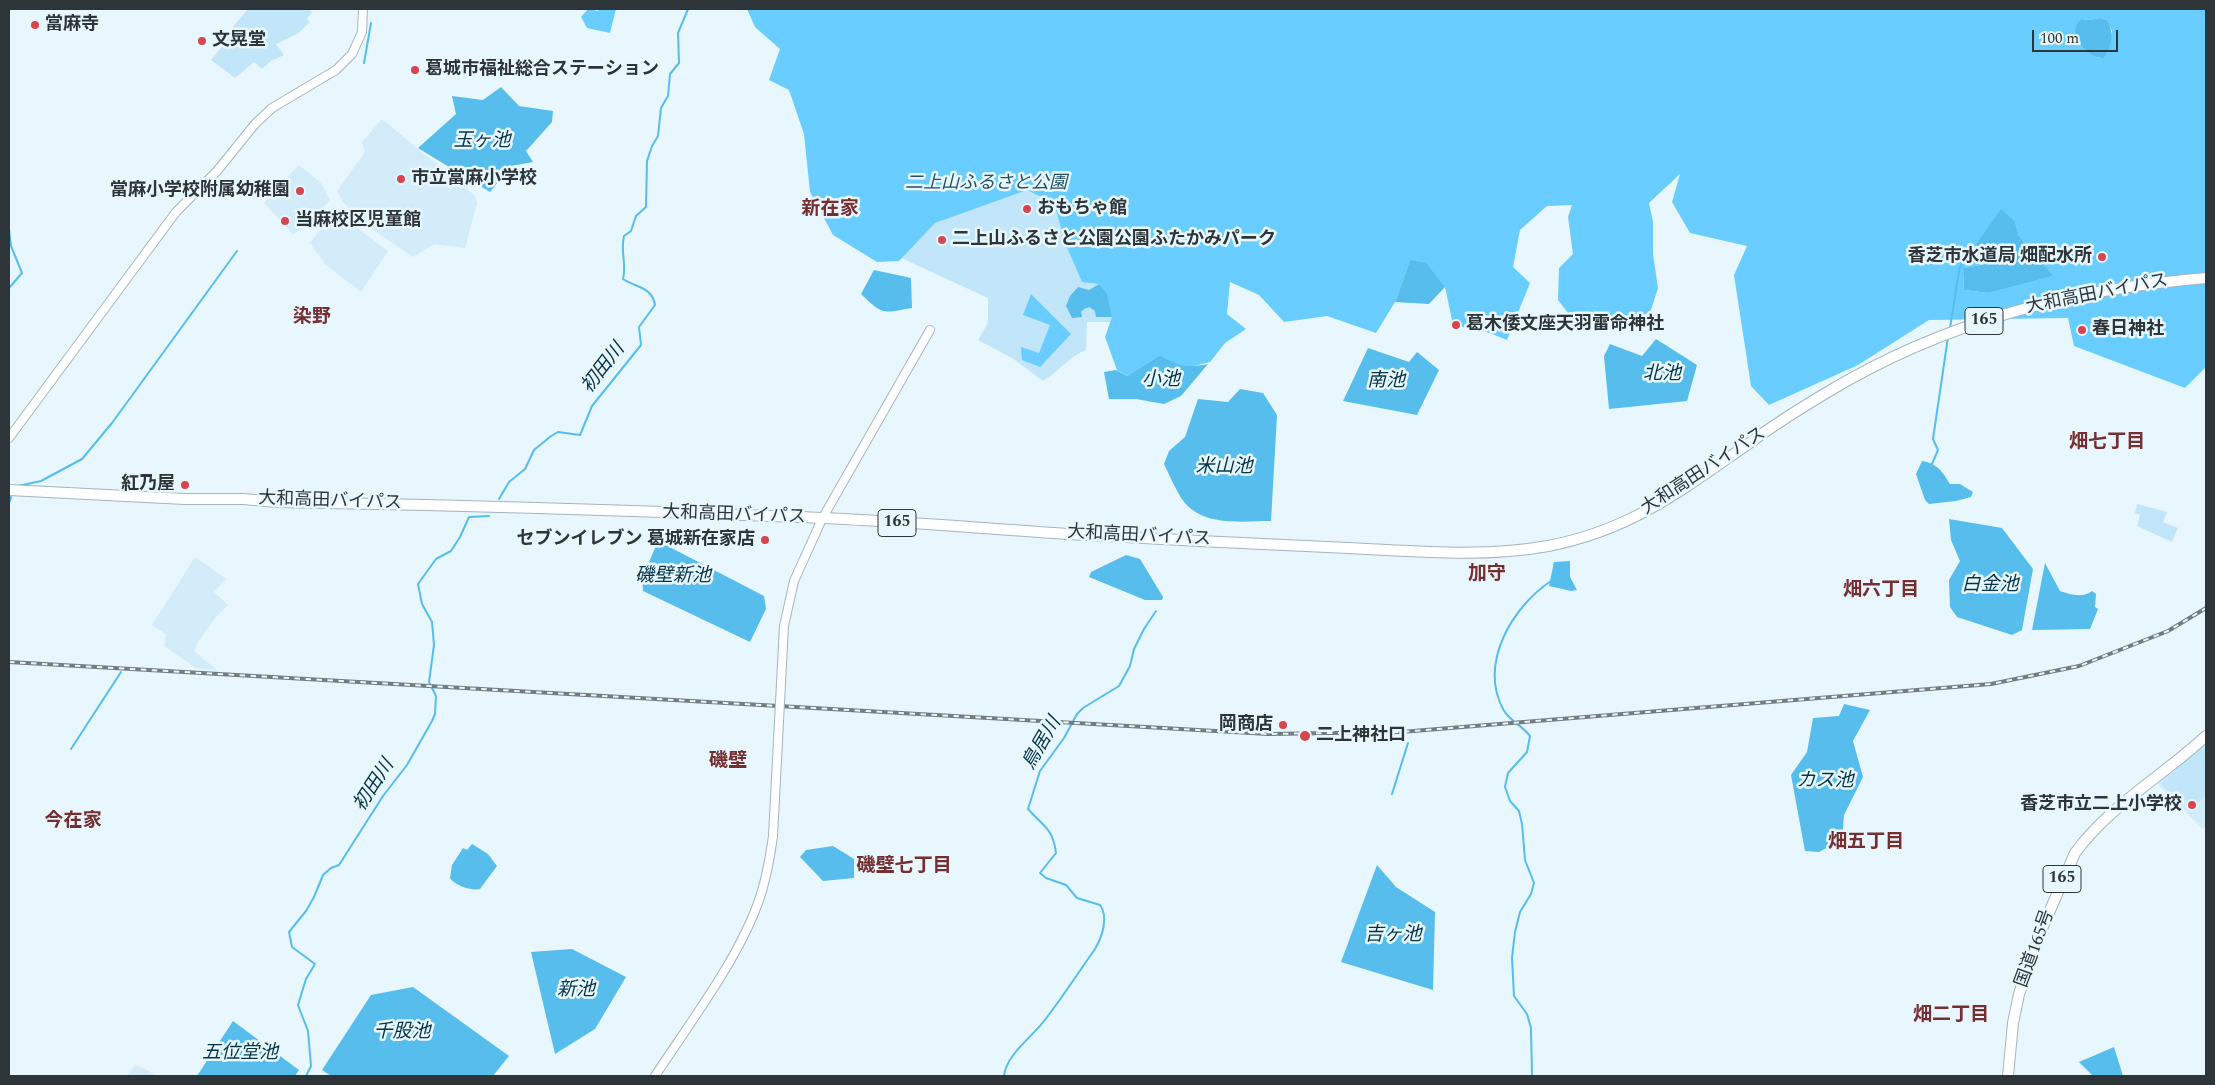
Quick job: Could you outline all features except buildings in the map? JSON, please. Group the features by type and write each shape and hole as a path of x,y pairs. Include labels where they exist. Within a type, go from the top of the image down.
{"highway":[{"name":"大和高田バイパス","path":"12,490 185,499 244,499 277,502 822,519 1252,544 1458,552 1509,551 1580,539 1646,512 1690,485 1751,441 1829,391 1893,356 1988,319 2046,302 2139,284 2206,278"},
{"name":"国道165号","path":"2008,1076 2013,1023 2019,994 2045,923 2074,853 2114,812 2206,736"}],"street":[{"path":"9,438 176,212 217,171 255,124 272,108 336,70 352,54 362,32 363,9"},
{"path":"655,1076 724,970 748,928 764,884 773,836 784,626 794,581 822,519 930,330"}],"shaded area":[{"name":"市立當麻小学校","path":"382,119 475,196 477,203 465,248 434,244 413,257 366,225 343,202 337,191 365,152 362,142"},
{"name":"當麻小学校附属幼稚園","path":"299,165 321,183 330,200 308,226 293,234 264,203"},
{"path":"337,208 352,224 388,251 361,292 325,264 310,243"},
{"path":"195,557 226,579 214,592 228,605 215,618 194,651 217,670 196,668 164,646 166,634 152,625"},
{"name":"香芝市立二上小学校","path":"2206,740 2206,825 2203,829 2157,784"},
{"path":"135,1065 147,1070 156,1076 127,1076"}],"green space":[{"path":"248,9 309,9 312,12 307,19 310,22 297,34 276,44 284,55 271,61 262,69 254,62 235,78 211,60 224,44 220,42"},
{"path":"588,9 598,11 599,9 616,9 610,33 587,28 581,17"},
{"name":"二上山ふるさと公園","path":"747,9 2206,9 2206,367 2185,388 2074,346 2068,318 1929,320 1858,365 1769,405 1751,386 1734,275 1747,246 1690,233 1672,202 1680,174 1649,203 1653,222 1653,254 1658,288 1651,310 1635,322 1571,317 1558,300 1559,268 1573,254 1568,217 1572,205 1547,206 1520,230 1513,267 1530,283 1507,340 1487,332 1453,325 1445,287 1410,260 1395,302 1376,333 1327,316 1284,322 1259,295 1230,282 1227,314 1246,329 1225,343 1210,362 1190,367 1178,366 1160,355 1127,376 1117,370 1105,337 1112,317 1099,284 1082,282 1066,245 1054,203 1027,190 935,223 899,261 877,262 833,235 810,192 804,134 789,90 769,80 780,49 755,27","holes":["2100,18 2107,20 2112,31 2103,58 2099,58 2080,43 2082,19","2015,222 2019,236 2052,276 1989,293 1964,290 1963,268 1986,264 1985,251 1976,246"]},
{"name":"二上山ふるさと公園","path":"1078,119 1113,322 1087,322 1086,350 1080,352 1043,381 1012,358 978,340 988,323 988,298 884,250"},
{"path":"1031,294 1071,334 1040,367 1022,360 1021,347 1039,353 1050,325 1023,315"},
{"path":"2137,504 2167,512 2163,522 2178,528 2172,542 2137,526 2140,515 2135,513"},
{"name":"香芝市立二上小学校","path":"2206,743 2206,795 2197,804 2175,797 2161,784"}],"water":[{"path":"2100,18 2107,20 2111,29 2111,44 2103,58 2091,54 2085,49 2080,44 2075,31 2082,19"},
{"name":"玉ヶ池","path":"501,87 519,106 553,111 552,122 526,151 533,162 511,166 490,192 418,148 456,114 452,96 483,100"},
{"path":"2001,209 2015,222 2019,236 2053,276 1989,293 1964,290 1963,268 1986,264 1985,251 1975,246"},
{"path":"1410,260 1426,263 1445,287 1429,304 1395,302"},
{"path":"874,270 911,278 912,308 889,312 884,311 874,306 861,294"},
{"path":"1099,284 1107,294 1112,317 1096,317 1095,311 1089,307 1081,312 1082,317 1072,318 1066,306 1070,296 1078,287 1089,290"},
{"name":"北池","path":"1656,339 1697,365 1687,401 1609,409 1604,356 1610,344 1642,356"},
{"name":"南池","path":"1368,348 1409,362 1417,352 1439,370 1417,415 1343,401"},
{"name":"小池","path":"1160,355 1183,366 1208,364 1181,396 1164,404 1136,399 1109,399 1104,372 1116,370 1127,376"},
{"name":"米山池","path":"1240,389 1263,393 1277,415 1271,521 1236,522 1202,516 1184,502 1164,464 1169,451 1185,437 1198,399 1228,402"},
{"path":"1922,461 1932,464 1939,469 1950,484 1960,484 1973,492 1971,497 1929,504 1925,500 1916,474"},
{"name":"白金池","path":"1949,519 2002,528 2033,569 2022,630 2012,635 1957,617 1950,607 1949,580 1960,561 1951,540"},
{"name":"磯壁新池","path":"658,541 764,596 766,609 750,642 643,591 642,579"},
{"path":"1126,555 1140,559 1163,597 1162,600 1145,600 1089,577 1091,572"},
{"path":"1570,561 1570,577 1577,590 1571,591 1549,586 1554,562"},
{"path":"2045,563 2060,591 2068,594 2085,595 2092,591 2096,594 2095,607 2098,609 2090,629 2032,630"},
{"name":"カス池","path":"1844,704 1870,710 1853,741 1863,777 1844,815 1842,840 1819,852 1805,851 1791,775 1807,752 1813,718 1839,716"},
{"path":"472,844 488,854 497,866 480,889 463,887 450,878 452,865 463,848 467,850"},
{"path":"833,846 854,859 854,878 823,881 800,857 806,850"},
{"name":"吉ヶ池","path":"1377,865 1396,887 1435,912 1433,990 1341,962"},
{"name":"新池","path":"572,949 626,977 595,1029 555,1054 531,952"},
{"name":"千股池","path":"413,987 509,1056 493,1076 331,1076 322,1070 371,995"},
{"name":"五位堂池","path":"233,1021 299,1070 295,1076 197,1076"},
{"path":"2114,1047 2123,1076 2093,1076 2079,1062"}],"waterway":[{"name":"初田川","path":"499,499 509,482 525,469 534,450 551,436 558,432 580,435 592,406 641,345 639,327 655,305 647,291 623,279 623,242 624,236 631,231 636,216 646,207 647,161 658,136 661,108 668,96 670,74 679,63 678,33 688,9"},
{"path":"364,63 371,23"},
{"path":"9,229 11,246 22,273 9,288"},
{"path":"1950,328 1962,263 1981,249"},
{"path":"18,486 41,481 82,459 112,423 237,251"},
{"path":"1932,464 1938,450 1933,439 1948,337"},
{"path":"9,503 10,493"},
{"name":"初田川","path":"306,1076 311,1066 308,1031 298,1005 306,979 315,964 292,947 289,932 306,911 323,875 331,868 339,865 383,796 407,765 432,721 435,714 436,696 429,682 434,645 432,622 422,604 418,584 436,559 451,551 469,517 489,516"},
{"path":"1532,1076 1531,1028 1527,1014 1514,996 1512,958 1520,912 1531,894 1534,883 1525,860 1519,811 1510,801 1505,787 1508,773 1527,752 1530,736 1503,709 1497,691 1495,673 1497,655 1512,621 1537,592 1551,581"},
{"name":"鳥居川","path":"1004,1076 1009,1061 1014,1054 1044,1021 1095,949 1102,933 1104,921 1103,910 1100,905 1077,898 1066,885 1046,878 1040,873 1056,853 1050,833 1028,809 1040,771 1064,738 1077,714 1083,708 1119,686 1130,666 1134,649 1156,611"},
{"path":"71,749 121,672"},
{"path":"1392,794 1408,743"}],"railway":[{"path":"9,662 1268,734 1401,732 1991,684 2079,666 2168,631 2206,608"}],"place":[{"name":"當麻寺","path":"35,25"},
{"name":"文晃堂","path":"202,41"},
{"name":"葛城市福祉総合ステーション","path":"415,70"},
{"name":"市立當麻小学校","path":"401,179"},
{"name":"當麻小学校附属幼稚園","path":"300,191"},
{"name":"おもちゃ館","path":"1027,209"},
{"name":"当麻校区児童館","path":"285,221"},
{"name":"二上山ふるさと公園公園ふたかみパーク","path":"942,240"},
{"name":"香芝市水道局 畑配水所","path":"2102,257"},
{"name":"葛木倭文座天羽雷命神社","path":"1456,325"},
{"name":"春日神社","path":"2082,330"},
{"name":"紅乃屋","path":"185,485"},
{"name":"セブンイレブン 葛城新在家店","path":"765,540"},
{"name":"岡商店","path":"1283,725"},
{"name":"二上神社口","path":"1305,736"},
{"name":"香芝市立二上小学校","path":"2192,805"}],"district":[{"name":"新在家","path":"830,210"},
{"name":"染野","path":"312,318"},
{"name":"畑七丁目","path":"2107,443"},
{"name":"加守","path":"1487,575"},
{"name":"畑六丁目","path":"1881,591"},
{"name":"磯壁","path":"728,762"},
{"name":"今在家","path":"73,822"},
{"name":"畑五丁目","path":"1866,843"},
{"name":"磯壁七丁目","path":"904,867"},
{"name":"畑二丁目","path":"1951,1016"}]}
